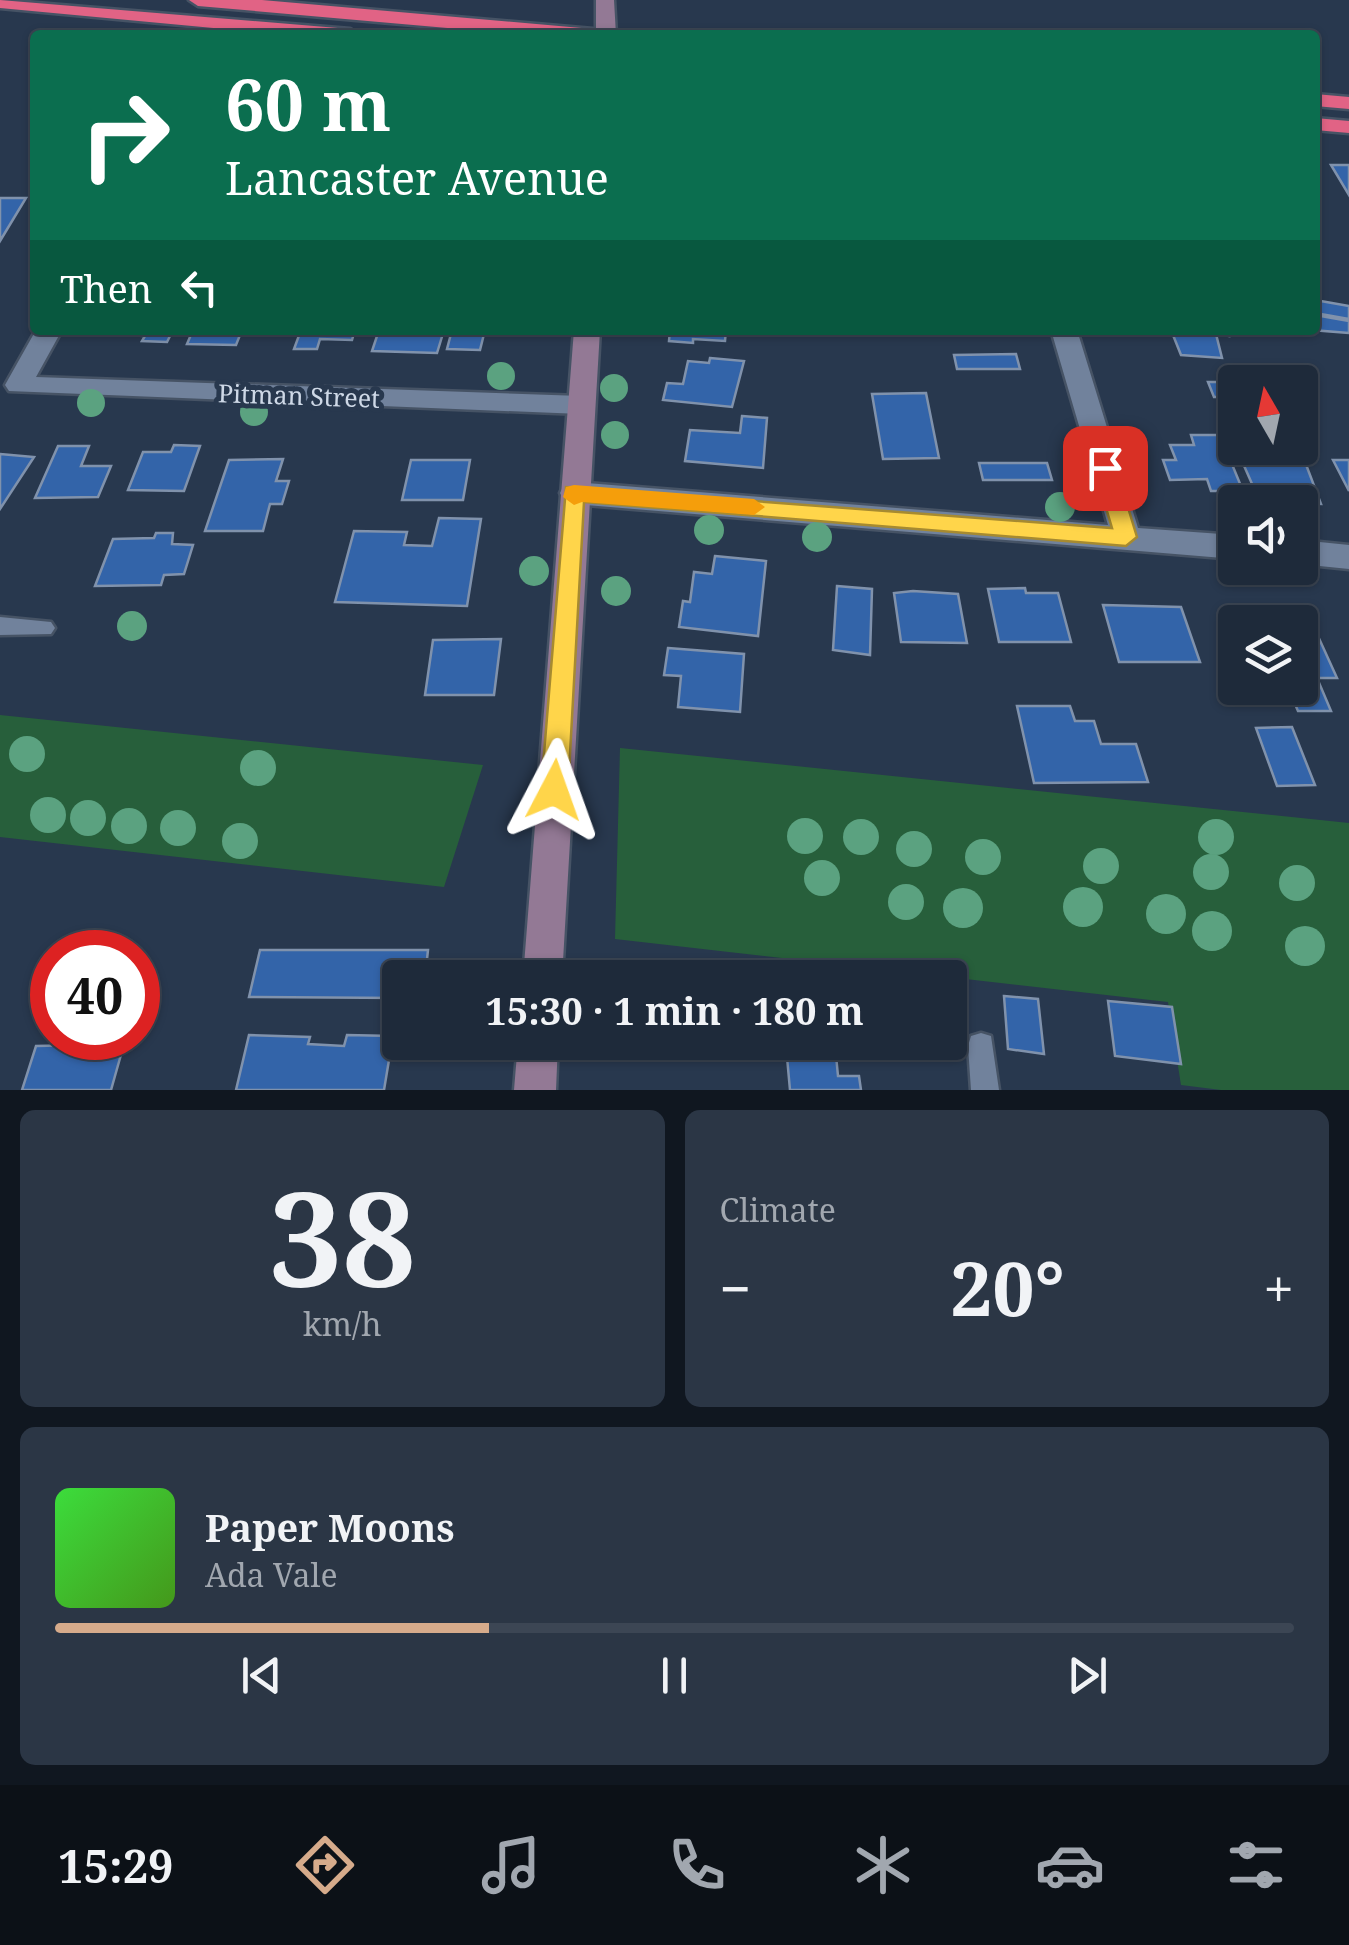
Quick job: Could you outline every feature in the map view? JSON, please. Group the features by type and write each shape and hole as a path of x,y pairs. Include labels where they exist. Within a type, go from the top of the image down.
{"highway":[{"path":"198,0 537,30"},
{"path":"0,2 297,30"},
{"path":"1320,100 1349,103"},
{"path":"1320,124 1349,127"}],"street":[{"path":"606,0 606,30"},
{"name":"Pitman Street","path":"46,335 18,386 581,405"},
{"path":"543,960 586,335"},
{"path":"1065,335 1126,537"},
{"path":"574,493 1218,545"},
{"path":"1318,553 1349,556"},
{"path":"535,1090 537,1060"}],"lane":[{"path":"0,626 44,628"},
{"path":"980,1046 985,1090"}],"green space":[{"path":"0,715 483,765 444,887 0,837"},
{"path":"620,748 1349,823 1349,1090 1221,1090 1181,1085 1168,1002 967,979 967,960 799,960 615,939"}],"building":[{"path":"1331,165 1349,165 1349,195"},
{"path":"0,198 26,198 0,241"},
{"path":"1320,301 1349,306 1349,319 1320,314"},
{"path":"1320,316 1349,321 1349,333 1320,331"},
{"path":"124,335 170,335 167,342 142,341 145,336"},
{"path":"191,335 240,335 236,345 187,344"},
{"path":"299,335 354,335 352,340 320,339 317,349 294,349"},
{"path":"377,335 442,335 437,353 372,351"},
{"path":"451,335 484,335 480,350 447,349"},
{"path":"670,335 726,335 725,341 669,341"},
{"path":"1173,335 1216,335 1222,358 1181,355"},
{"path":"1016,354 1020,369 957,369 954,355"},
{"path":"710,358 744,361 732,407 663,400 667,383 683,384 688,361 709,363"},
{"path":"1208,382 1218,382 1218,397 1214,397"},
{"path":"926,393 939,458 883,459 872,394"},
{"path":"742,416 767,418 763,468 685,461 690,430 740,433"},
{"path":"1191,435 1218,435 1218,465 1232,465 1241,485 1218,485 1218,491 1211,491 1207,479 1170,480 1163,460 1176,460 1170,445 1194,445"},
{"path":"174,445 200,446 184,491 128,490 143,452 171,452"},
{"path":"58,446 89,446 81,466 111,466 98,497 35,498"},
{"path":"0,454 34,457 0,509"},
{"path":"283,459 276,481 289,481 282,504 270,504 263,531 205,531 229,460"},
{"path":"411,460 470,460 463,500 402,500"},
{"path":"1333,460 1349,460 1349,491"},
{"path":"979,463 1047,463 1052,480 983,480"},
{"path":"1244,465 1306,465 1314,485 1253,485"},
{"path":"439,518 481,519 467,606 335,602 354,531 407,532 404,545 432,546"},
{"path":"156,533 173,533 172,544 193,545 184,574 164,575 161,585 95,586 113,539 154,538"},
{"path":"715,556 766,561 758,636 679,627 683,601 690,602 694,572 712,574"},
{"path":"837,586 872,589 870,655 833,650"},
{"path":"1025,588 1026,593 1058,593 1071,642 999,642 988,589"},
{"path":"894,593 958,594 967,643 901,642"},
{"path":"1103,605 1181,607 1200,662 1119,662"},
{"path":"1318,636 1337,678 1318,678"},
{"path":"501,639 494,695 425,695 433,640"},
{"path":"668,648 744,654 740,712 678,707 681,676 664,675"},
{"path":"1318,680 1331,711 1298,711 1295,705 1318,705"},
{"path":"1017,706 1070,706 1075,721 1094,721 1101,744 1136,744 1148,782 1034,783"},
{"path":"1292,727 1315,785 1277,786 1256,728"},
{"path":"260,950 428,950 427,960 382,960 382,998 249,997"},
{"path":"1004,996 1038,999 1044,1054 1008,1049"},
{"path":"1108,1001 1172,1007 1181,1064 1115,1056"},
{"path":"249,1035 310,1037 308,1044 344,1046 347,1035 382,1036 382,1060 389,1060 384,1090 236,1090"},
{"path":"32,1060 119,1060 111,1090 22,1090"},
{"path":"787,1060 836,1060 838,1076 859,1076 861,1090 790,1090"}],"slow traffic":[{"path":"574,497 574,493 754,507"}],"route":[{"path":"554,790 574,493 1126,537 1105,468"}]}
